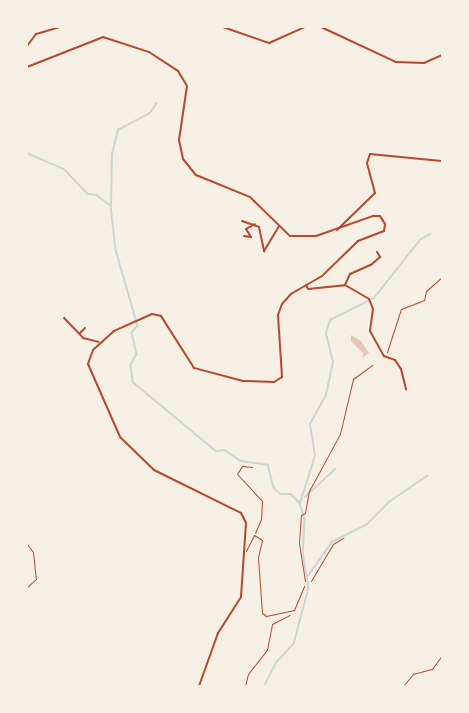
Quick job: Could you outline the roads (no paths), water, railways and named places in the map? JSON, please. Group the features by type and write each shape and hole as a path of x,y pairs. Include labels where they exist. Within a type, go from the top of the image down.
{"street":[{"path":"27,46 36,34 60,27"},
{"path":"223,27 269,43 305,27"},
{"path":"321,27 396,62 424,63 442,55"},
{"path":"27,67 103,37 157,57 178,71 187,86 179,125 183,159 189,169 250,197 290,236 302,237 337,230 373,216 380,216 385,224 384,231 358,241 322,276 291,294 280,309 282,377 274,382 243,381 194,368 186,361 168,322 152,314 99,342 88,364 120,437 154,470 241,513 246,523 241,597 222,630 199,686"},
{"path":"337,230 375,193 368,163 370,154 442,161"},
{"path":"242,221 255,224 264,236 264,251 279,226"},
{"path":"244,236 251,237 246,229 255,224"},
{"path":"345,285 350,274 372,264 380,256 377,252"},
{"path":"306,285 308,289 345,285 372,304 370,330 383,355 401,369 406,389"},
{"path":"64,318 80,333 99,342"},
{"path":"80,333 85,328"}],"lane":[{"path":"245,553 261,519 262,501 237,474 242,466 252,467"},
{"path":"254,535 262,540 258,558 262,613 280,616 294,610 304,586"},
{"path":"311,582 333,544 343,538"}],"waterway":[{"path":"111,204 112,154 118,130 150,113 156,104"},
{"path":"27,153 64,169 88,194 97,195 111,206 116,250 138,326 132,333 137,354 131,365 133,382 216,451 225,450 241,461 268,465 274,488 281,494 291,494 300,503 305,519 303,552 309,588 294,644 277,662 265,686"},
{"path":"300,503 315,456 310,424 326,395 333,362 326,334 330,320 374,298 420,240 430,234"},
{"path":"305,497 335,469"},
{"path":"308,576 332,542 366,525 389,502 427,476"}]}
